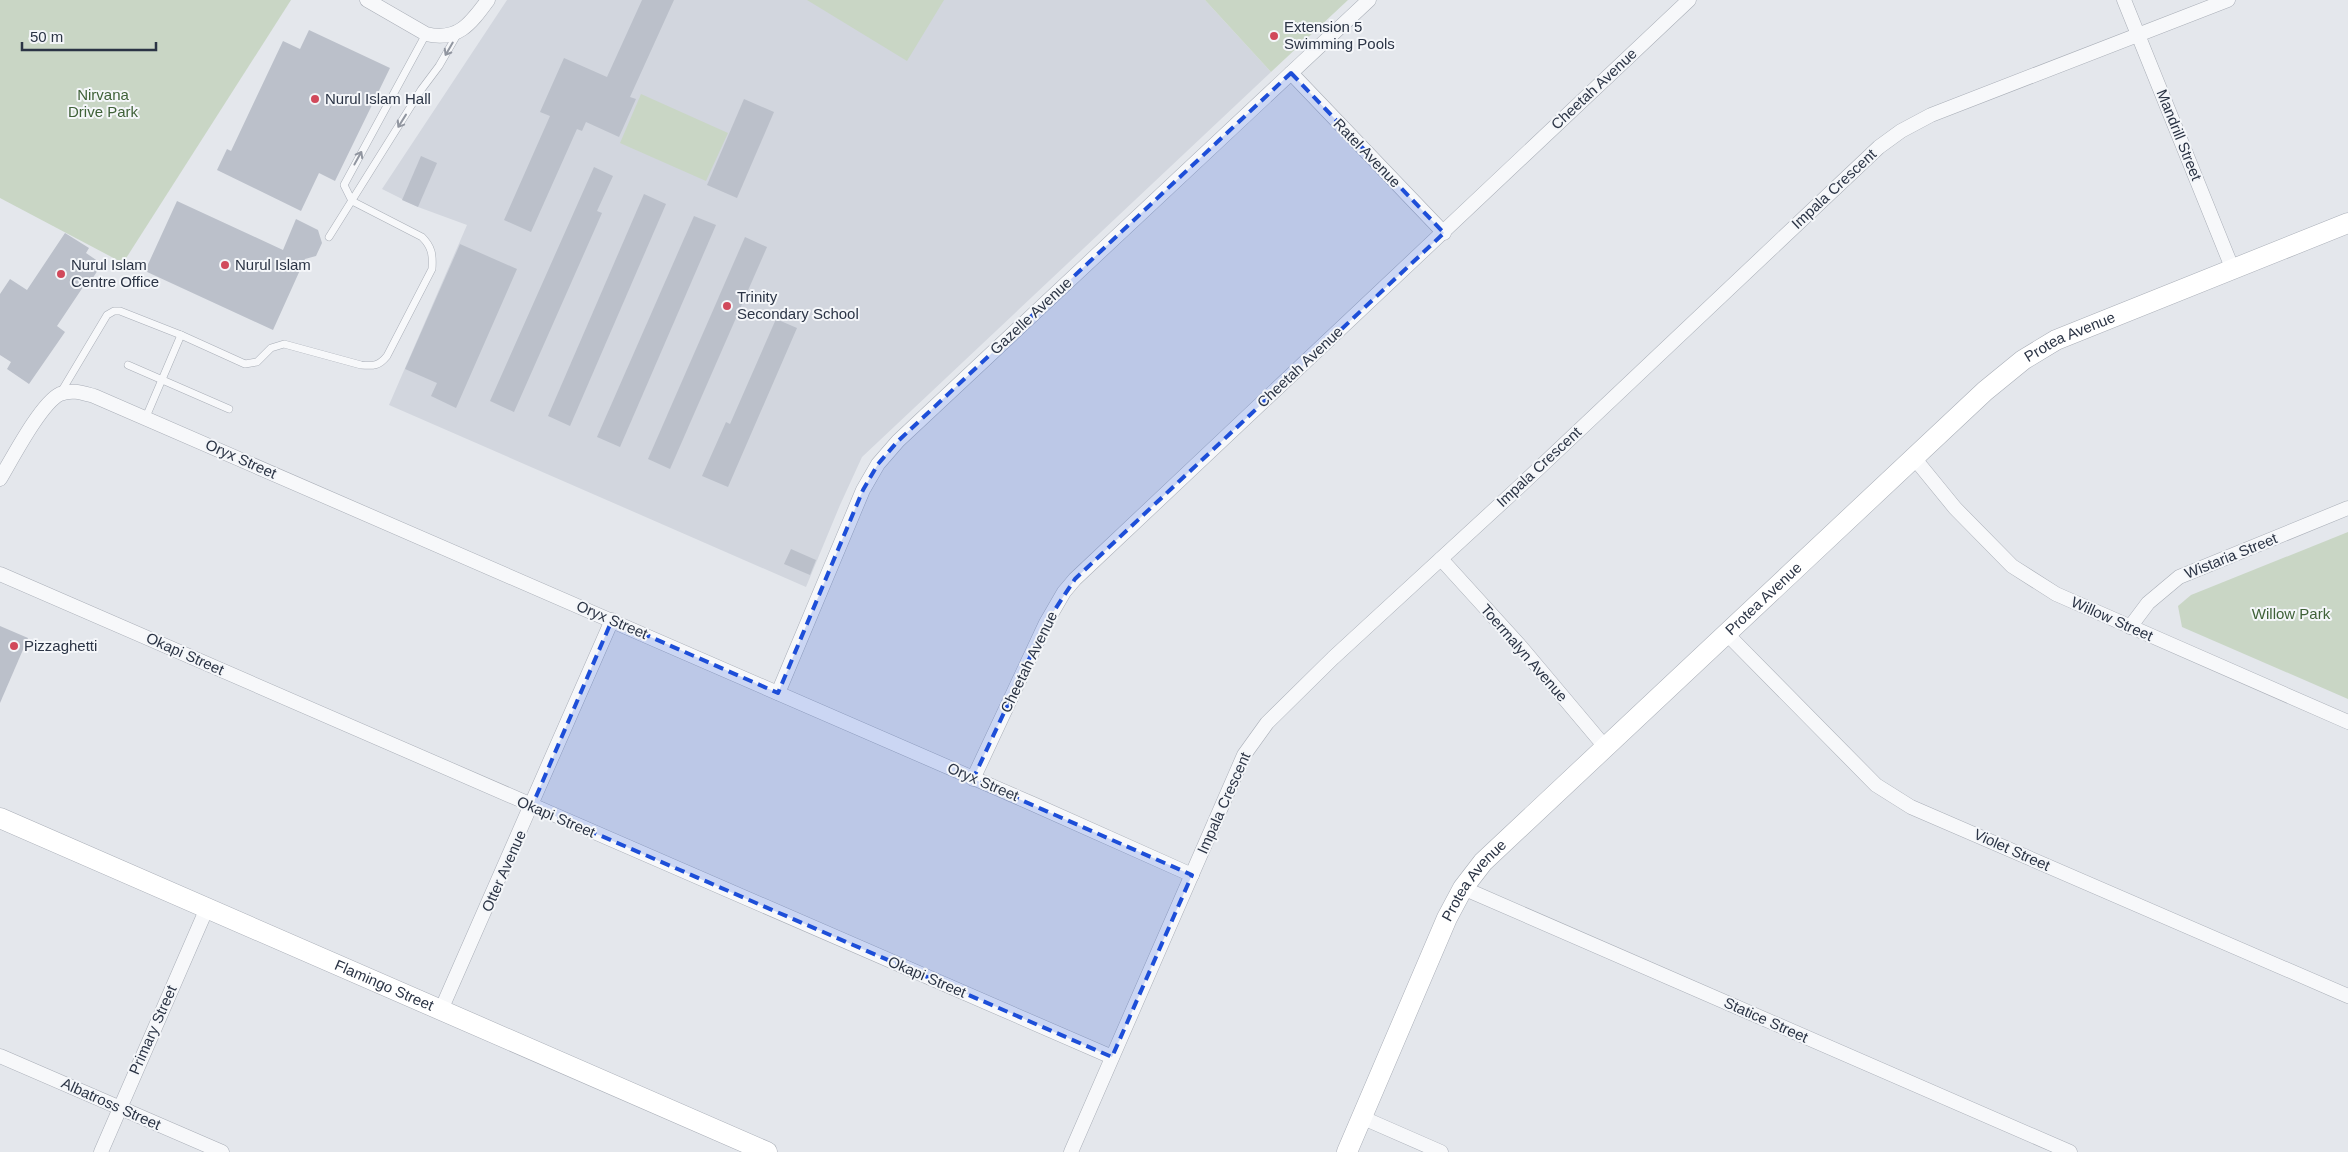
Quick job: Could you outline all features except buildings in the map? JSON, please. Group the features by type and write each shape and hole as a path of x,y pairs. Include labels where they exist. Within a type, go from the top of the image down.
{"street":[{"path":"367,0 426,34 436,37 461,31 488,0"},
{"name":"Gazelle Avenue","path":"778,693 863,490 878,464 898,441 1369,0"},
{"name":"Cheetah Avenue","path":"973,779 1046,623 1064,592 1075,579 1689,0"},
{"name":"Mandrill Street","path":"2124,0 2234,270"},
{"name":"Impala Crescent","path":"1071,1152 1244,755 1267,722 1879,147 1901,131 1931,115 2228,0"},
{"name":"Ratel Avenue","path":"1291,73 1444,233"},
{"name":"Protea Avenue","path":"1347,1152 1447,918 1463,888 1483,862 1606,748 1726,632 1915,459 1991,386 2042,347 2106,319 2234,270 2348,223"},
{"name":"Oryx Street","path":"59,395 78,392 114,403 1192,875"},
{"path":"0,479 37,419 51,401 59,395"},
{"name":"Willow Street","path":"1915,459 1955,508 2012,566 2056,594 2348,722"},
{"name":"Wistaria Street","path":"2130,627 2148,603 2179,578 2348,508"},
{"name":"Toermalyn Avenue","path":"1441,559 1520,647 1606,748"},
{"name":"Okapi Street","path":"0,574 1112,1057"},
{"name":"Otter Avenue","path":"441,1010 612,620"},
{"name":"Violet Street","path":"1726,632 1876,784 1892,796 1911,806 2348,996"},
{"name":"Flamingo Street","path":"0,818 767,1152"},
{"name":"Statice Street","path":"1463,888 2070,1152"},
{"name":"Primary Street","path":"101,1152 207,908"},
{"name":"Albatross Street","path":"0,1056 222,1152"},
{"path":"1361,1117 1441,1152"}],"lane":[{"path":"329,237 421,90 440,66 461,31"},
{"path":"59,395 107,315 114,311 120,311 181,335 245,364 257,362 271,348 284,344 361,366 380,364 387,356 432,269 433,256 430,245 422,237 352,202 344,185 426,34"},
{"path":"146,417 181,335"},
{"path":"128,366 229,409"}],"highlighted area":[{"path":"1291,73 1444,233 1075,579 1046,623 973,779 1192,875 1112,1057 532,806 612,620 778,693 863,490 878,464 898,441"}],"shaded area":[{"name":"Trinity Secondary School","path":"507,0 1205,0 1271,72 862,457 806,587 389,405 467,225 418,207 382,189"}],"green space":[{"name":"Nirvana Drive Park","path":"0,0 291,0 123,263 0,198"},
{"path":"807,0 944,0 907,61"},
{"name":"Extension 5 Swimming Pools","path":"1205,0 1348,0 1271,72"},
{"path":"641,94 728,133 706,181 620,143"},
{"name":"Willow Park","path":"2348,532 2348,699 2182,627 2178,606 2191,595"}],"place":[{"name":"Extension 5 Swimming Pools","path":"1274,36"},
{"name":"Nurul Islam Hall","path":"315,99"},
{"name":"Nurul Islam","path":"225,265"},
{"name":"Nurul Islam Centre Office","path":"61,274"},
{"name":"Trinity Secondary School","path":"727,306"},
{"name":"Pizzaghetti","path":"14,646"}]}
